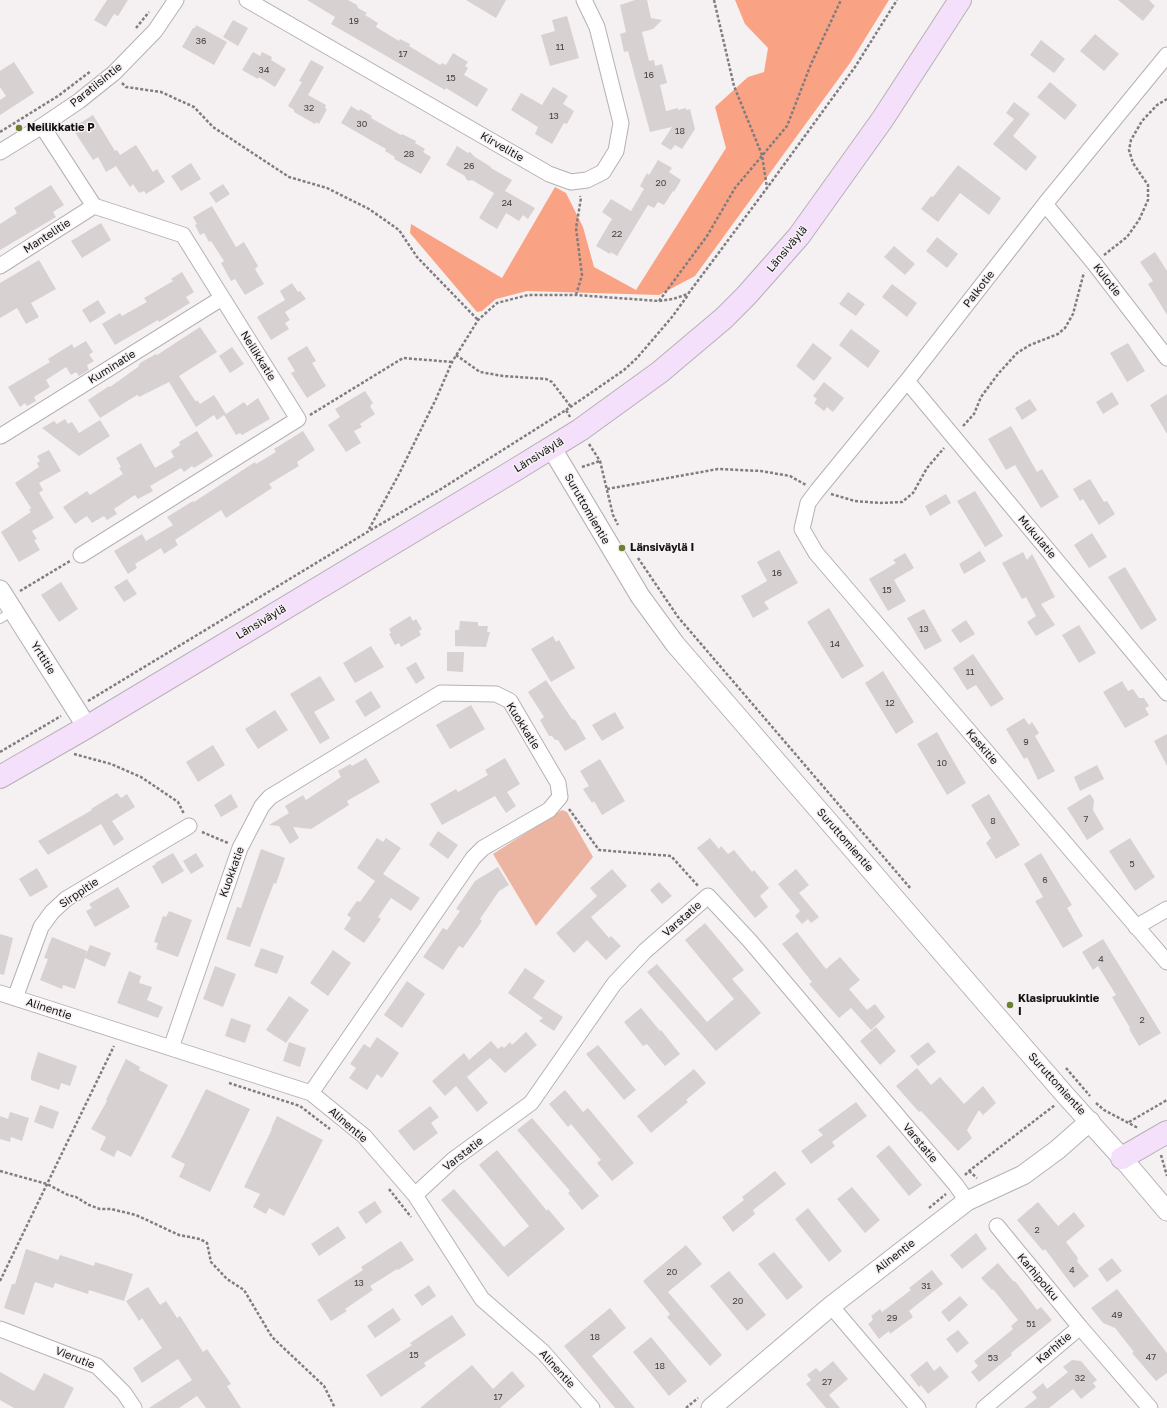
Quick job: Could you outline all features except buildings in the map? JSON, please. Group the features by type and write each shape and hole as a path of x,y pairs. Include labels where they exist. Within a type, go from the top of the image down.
{"main road":[{"name":"Länsiväylä","path":"0,777 54,733 87,727 580,430 660,372 724,318 746,296 799,236 882,120 960,0"},
{"path":"1122,1158 1167,1132"}],"street":[{"name":"Paratiisintie","path":"0,152 79,101 114,73 155,31 176,0"},
{"name":"Kirvelitie","path":"247,0 549,174 571,182"},
{"path":"571,182 587,180 602,172 616,150 622,123 597,27 584,0"},
{"name":"Palkotie","path":"802,529 808,503 816,490 907,381 1046,204 1167,56"},
{"path":"42,126 94,206"},
{"name":"Kulotie","path":"1046,204 1094,263 1167,358"},
{"name":"Mantelitie","path":"0,266 94,206"},
{"name":"Neilikkatie","path":"94,206 183,234 298,419"},
{"name":"Kuminatie","path":"1,436 222,298"},
{"name":"Mukulatie","path":"907,381 1167,693"},
{"path":"81,554 298,419"},
{"name":"Suruttomientie","path":"551,447 640,596 676,644 1167,1211"},
{"name":"Kaskitie","path":"802,529 821,559 1167,962"},
{"name":"Yrttitie","path":"5,605 87,727"},
{"name":"Kuokkatie","path":"171,1048 240,848 262,806 270,797 441,693 496,694 510,701 558,783 560,798"},
{"path":"311,1093 473,858 483,848 549,810 560,798"},
{"name":"Sirppitie","path":"15,998 41,927 52,912 66,899 189,826"},
{"name":"Varstatie","path":"415,1195 454,1159 530,1103 614,984 645,951 708,896 755,946 956,1185 967,1201"},
{"path":"1136,927 1167,909"},
{"name":"Alinentie","path":"0,993 311,1093 364,1136 415,1195 482,1298 543,1352 592,1408"},
{"name":"Alinentie","path":"711,1408 831,1306 967,1201 1023,1175 1057,1150 1090,1121"},
{"name":"Karhipolku","path":"997,1226 1080,1327"},
{"path":"831,1306 918,1408"},
{"name":"Karhitie","path":"984,1408 1080,1327 1150,1408"},
{"name":"Vierutie","path":"0,1329 97,1366 124,1393 134,1408"}],"path":[{"path":"714,0 734,86 762,155 768,188"},
{"path":"659,301 707,236 735,188 786,126 810,64 841,0"},
{"path":"566,410 624,370 637,358 672,317 768,188 855,67 897,0"},
{"path":"135,29 149,12"},
{"path":"0,132 58,96 93,70"},
{"path":"114,73 126,87 161,92 194,107 213,127 289,177 327,188 369,209 399,230 417,256 478,320"},
{"path":"607,489 718,469 761,471 790,476 816,490 856,501 880,503 902,502 913,493 927,468 974,414 981,397 998,374 1017,353 1030,345 1058,334 1065,328 1073,314 1082,276 1094,263 1127,237 1139,220 1148,200 1148,185 1133,163 1129,150 1131,140 1142,121 1158,105 1167,99"},
{"path":"571,182 581,198 576,228 582,275 576,295"},
{"path":"0,752 54,733 75,709 369,531 412,448 452,362 478,320 497,304 528,295 576,295 659,301 673,299 688,294"},
{"path":"456,355 480,372 503,376 546,379 552,382 571,407"},
{"path":"298,419 306,417 403,358 452,362"},
{"path":"5,605 81,554"},
{"path":"54,733 69,753 111,764 141,777 178,802 189,826 240,848"},
{"path":"560,798 599,850 671,856 708,896"},
{"path":"0,1282 114,1046 107,1043"},
{"path":"229,1083 300,1106 330,1129"},
{"path":"1129,1123 1167,1100"},
{"path":"0,1170 47,1184 94,1207 100,1209 111,1209 136,1215 179,1234 200,1238 207,1243 211,1262 227,1279 244,1290 272,1337 324,1386 336,1408"},
{"path":"384,1183 413,1221"}],"shaded area":[{"path":"735,0 889,0 850,63 695,276 659,295 527,291 496,299 482,311 477,312 410,233 411,224 502,278 555,187 566,193 583,227 594,267 636,290 726,148 715,107 748,77 764,72 768,48 745,24"},
{"path":"562,810 567,812 593,857 536,926 493,854"}],"place":[{"name":"Neilikkatie P","path":"19,128"},
{"name":"Länsiväylä I","path":"622,548"},
{"name":"Klasipruukintie I","path":"1010,1005"}]}
